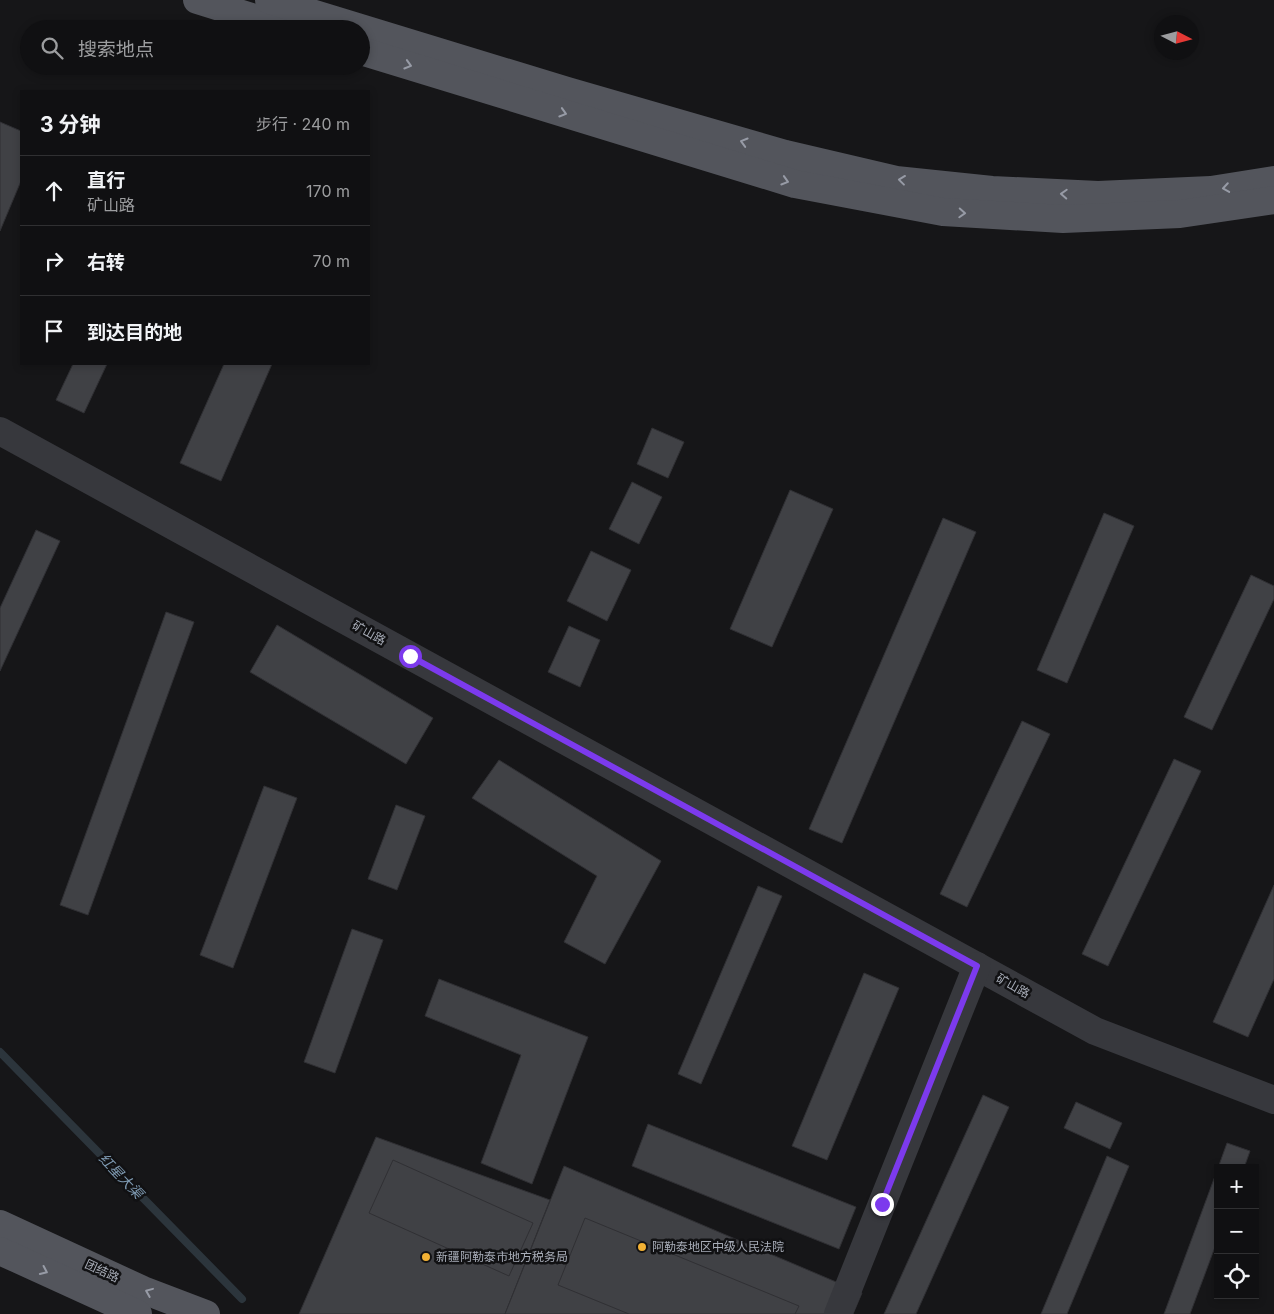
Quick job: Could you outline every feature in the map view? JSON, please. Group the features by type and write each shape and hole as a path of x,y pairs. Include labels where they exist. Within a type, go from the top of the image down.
{"main road":[{"path":"197,0 261,20"},
{"path":"269,0 334,20"},
{"path":"370,31 567,91 785,154 896,180 992,190 1098,196 1211,190 1274,180"},
{"path":"370,53 795,184 943,212 1063,219 1180,214 1274,200"},
{"name":"团结路","path":"0,1224 143,1290 200,1312"},
{"name":"团结路","path":"0,1251 135,1313"}],"street":[{"name":"矿山路","path":"0,432 1095,1031 1274,1100"},
{"path":"838,1314 977,966"}],"building":[{"path":"0,122 20,131 20,183 0,231"},
{"path":"73,365 107,365 84,413 56,400"},
{"path":"224,365 272,365 221,481 180,463"},
{"path":"652,428 684,442 668,478 637,464"},
{"path":"632,482 662,497 639,544 609,529"},
{"path":"790,490 833,509 772,647 730,629"},
{"path":"1104,513 1134,526 1067,683 1037,670"},
{"path":"943,518 976,532 842,843 809,829"},
{"path":"36,530 60,541 0,671 0,608"},
{"path":"591,551 631,570 607,621 567,601"},
{"path":"1251,575 1274,586 1274,599 1212,730 1184,717"},
{"path":"166,612 194,622 88,915 60,905"},
{"path":"277,625 433,718 406,764 250,672"},
{"path":"569,626 600,640 580,687 548,672"},
{"path":"1022,721 1050,734 967,907 940,894"},
{"path":"1174,759 1201,771 1108,966 1082,954"},
{"path":"499,760 661,861 605,964 564,942 597,876 472,798"},
{"path":"264,786 297,798 233,968 200,955"},
{"path":"396,805 425,816 397,890 368,879"},
{"path":"1274,885 1274,979 1248,1037 1213,1022"},
{"path":"758,886 782,896 701,1084 678,1074"},
{"path":"352,929 383,940 335,1073 304,1062"},
{"path":"864,973 899,988 827,1160 792,1146"},
{"path":"439,979 588,1037 532,1184 481,1163 521,1055 425,1016"},
{"path":"983,1095 1009,1107 916,1314 884,1314"},
{"path":"1076,1102 1122,1123 1110,1149 1064,1128"},
{"path":"648,1124 856,1207 839,1249 632,1166"},
{"name":"新疆阿勒泰市地方税务局","path":"376,1137 550,1200 505,1314 299,1314"},
{"path":"1227,1143 1250,1151 1245,1164 1219,1164"},
{"path":"1107,1156 1129,1166 1067,1314 1041,1314"},
{"path":"393,1160 533,1223 509,1276 369,1213"},
{"name":"阿勒泰地区中级人民法院","path":"564,1166 862,1293 853,1314 505,1314"},
{"path":"1214,1179 1214,1250 1190,1314 1164,1314"},
{"path":"585,1218 799,1306 795,1314 629,1314 558,1285"}],"waterway":[{"name":"红星大渠","path":"0,1052 242,1299"}],"place":[{"name":"阿勒泰地区中级人民法院","path":"642,1247"},
{"name":"新疆阿勒泰市地方税务局","path":"426,1257"}],"route":[{"path":"410,656 977,966 882,1204"}]}
